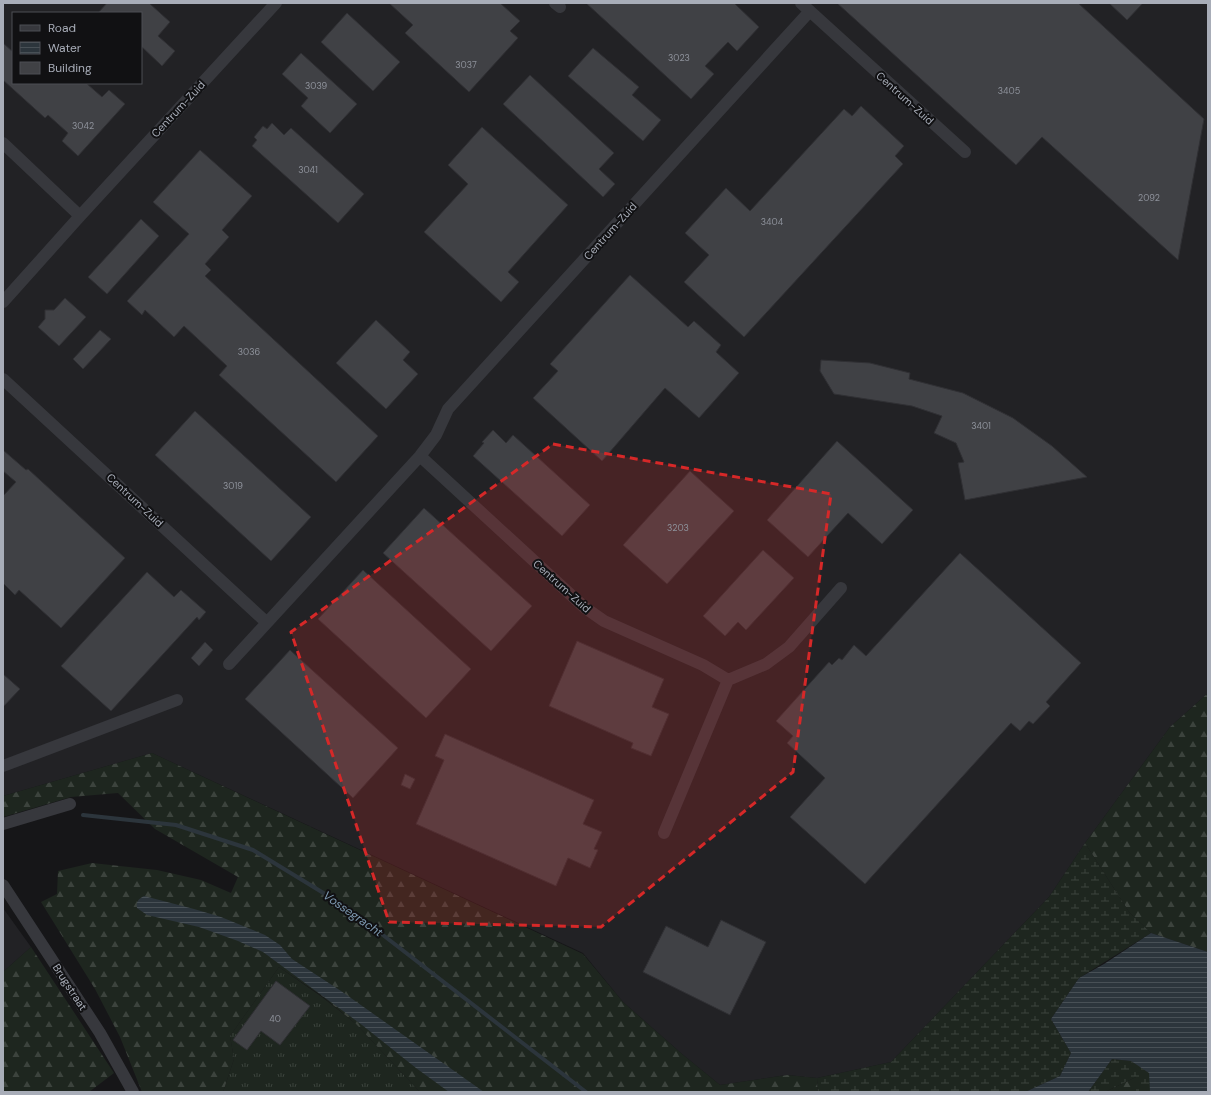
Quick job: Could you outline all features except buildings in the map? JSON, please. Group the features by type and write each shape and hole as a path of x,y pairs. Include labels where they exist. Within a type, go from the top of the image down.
{"street":[{"name":"Centrum-Zuid","path":"3,302 276,3"},
{"name":"Centrum-Zuid","path":"801,3 965,152"},
{"name":"Centrum-Zuid","path":"229,664 420,456 436,435 448,409 810,11"},
{"path":"3,143 80,216"},
{"name":"Centrum-Zuid","path":"3,379 266,622"},
{"name":"Centrum-Zuid","path":"420,456 584,607 604,621 703,665 728,680"},
{"path":"664,833 728,680 766,664 788,647 841,588"},
{"path":"3,766 177,700"},
{"path":"3,824 70,804"},
{"name":"Brugstraat","path":"3,885 100,1033 130,1084 133,1092"}],"highlighted area":[{"path":"553,444 831,494 793,772 601,927 389,922 291,632"}],"shaded area":[{"path":"3,3 1208,3 1208,693 1170,727 1085,843 1049,897 891,1062 817,1078 787,1075 720,1085 623,1002 583,953 152,753 3,796"},
{"path":"3,908 31,947 3,972"}],"green space":[{"path":"1208,693 1208,952 1151,933 1129,912 1085,843 1170,727"},
{"path":"152,753 583,954 623,1002 720,1085 787,1075 817,1078 818,1092 420,1092 356,1024 322,996 279,967 230,1036 234,1059 223,1092 142,1092 120,1037 95,989 41,902 57,894 58,871 92,863 157,870 201,880 231,893 238,877 155,829 118,793 71,797 3,817 3,796"},
{"path":"1085,843 1129,912 1151,933 1079,978 1051,1019 1071,1053 1060,1076 1025,1092 818,1092 817,1078 891,1062 1049,897"},
{"path":"31,947 114,1073 89,1092 3,1092 3,972"},
{"path":"279,967 322,997 356,1024 420,1092 223,1092 234,1059 230,1036"},
{"path":"1112,1059 1131,1061 1150,1073 1150,1092 1136,1092 1136,1077 1105,1092 1088,1092"},
{"path":"1136,1077 1136,1092 1105,1092"}],"water":[{"path":"144,896 221,917 265,935 280,945 292,959 341,991 484,1092 449,1092 362,1025 263,952 199,927 147,915 137,908 138,901"},
{"path":"1151,933 1208,952 1208,1092 1150,1092 1149,1073 1131,1061 1112,1059 1088,1092 1025,1092 1060,1076 1071,1053 1051,1019 1079,978 1104,964"}],"waterway":[{"name":"Vossegracht","path":"83,815 176,825 253,850 348,908 586,1092"}]}
